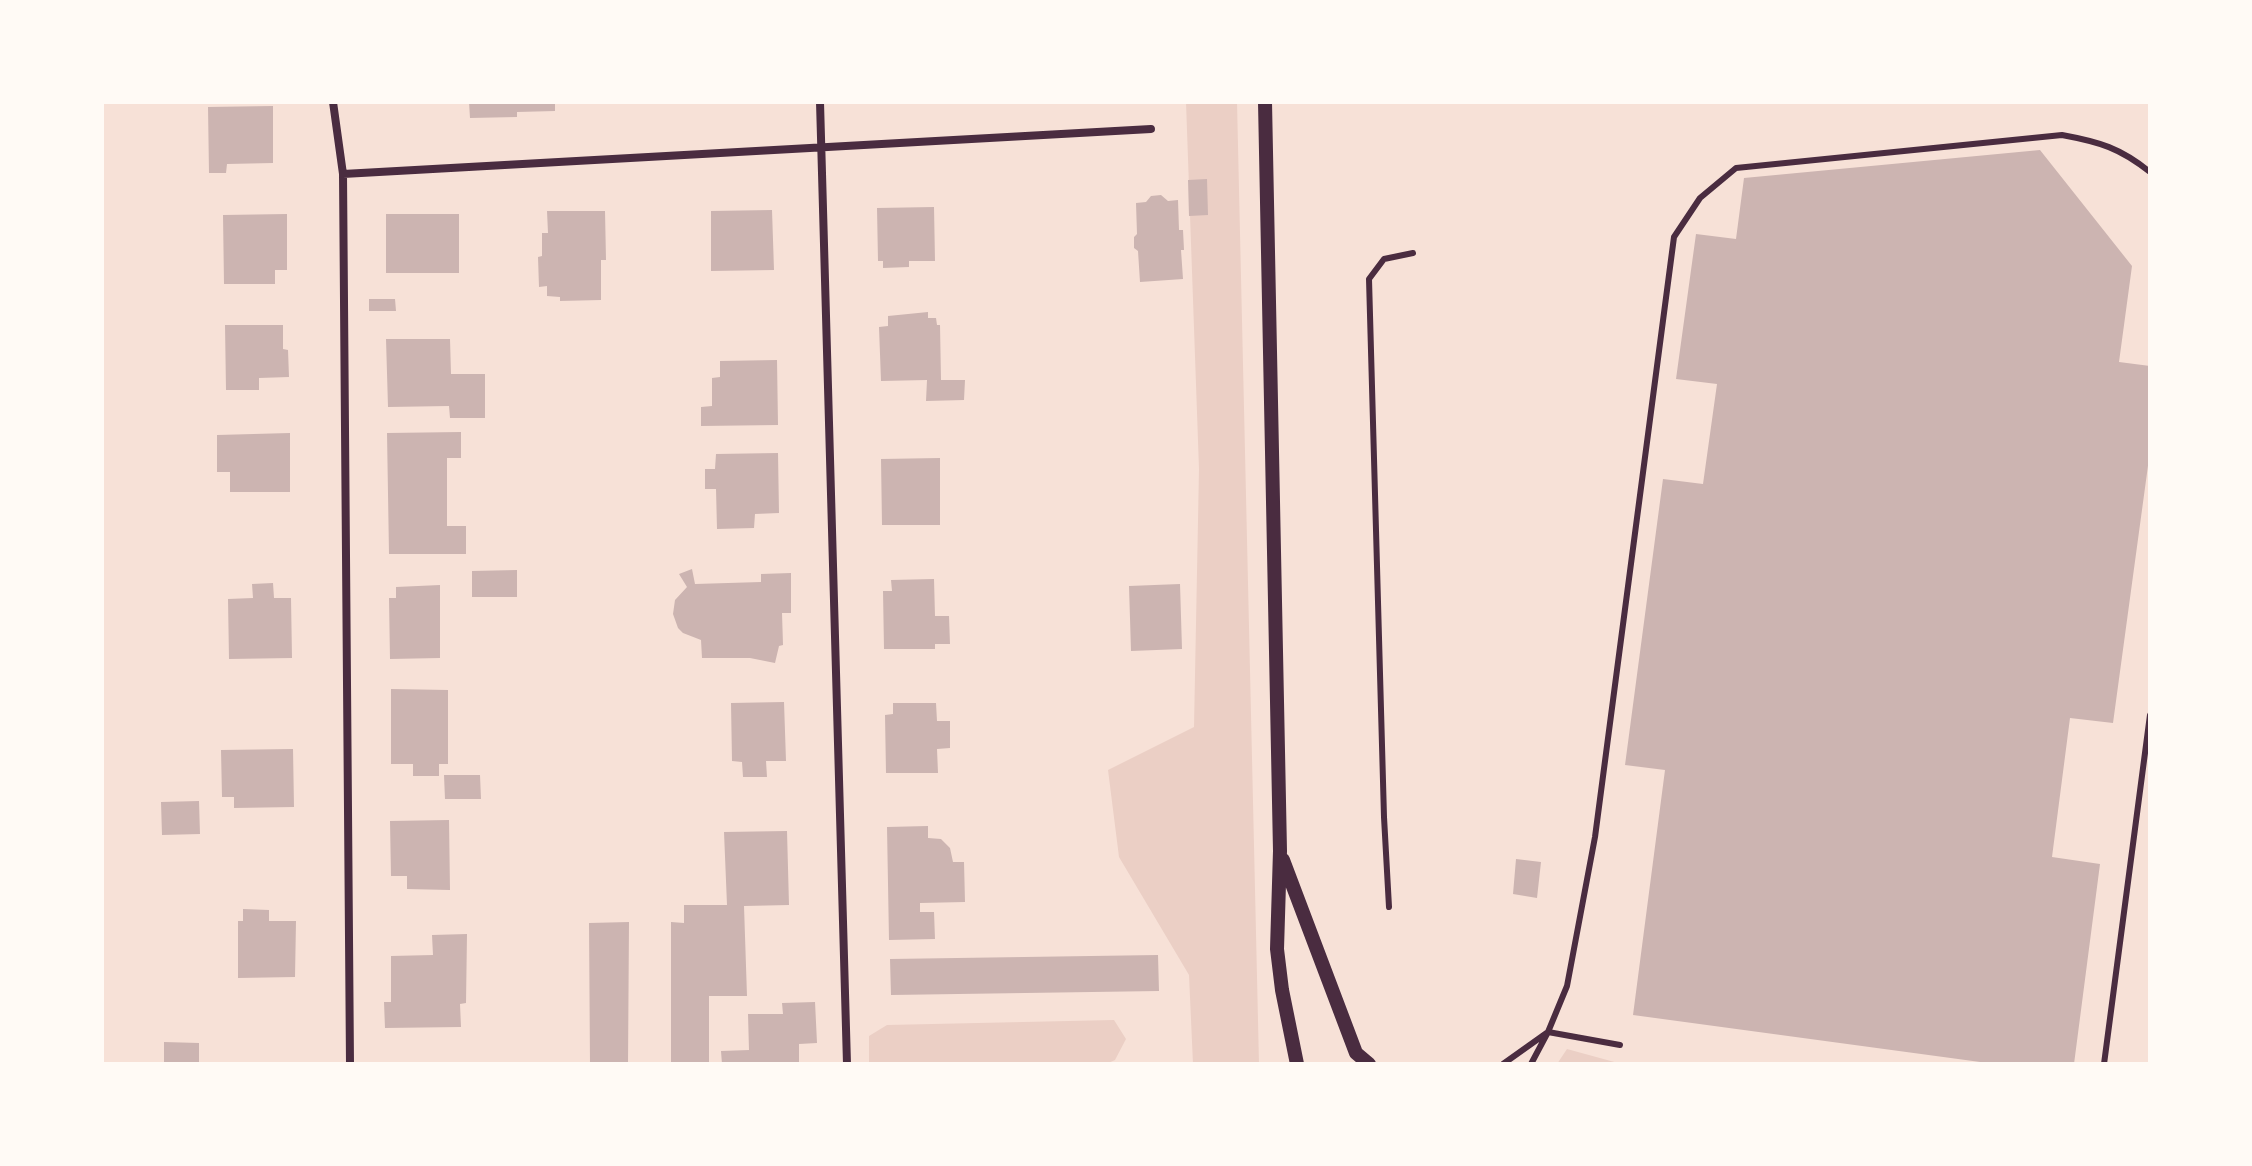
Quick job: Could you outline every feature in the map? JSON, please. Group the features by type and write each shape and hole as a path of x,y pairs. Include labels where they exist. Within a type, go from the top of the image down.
{"street":[{"path":"333,102 343,174 350,1064"},
{"path":"820,102 847,1064"},
{"path":"1265,102 1280,851 1277,949 1297,1064"},
{"path":"343,174 1151,129"},
{"path":"1280,851 1356,1053 1369,1064"}],"lane":[{"path":"1531,1064 1567,986 1595,837 1674,237 1700,198 1736,168 2062,135 2113,147 2127,153 2150,172"},
{"path":"1389,907 1372,450 1369,279 1384,259 1413,253"},
{"path":"2104,1064 2150,715"},
{"path":"1503,1064 1548,1032 1620,1045"}],"shaded area":[{"path":"1186,102 1237,102 1259,1064 1193,1064 1189,975 1119,857 1108,770 1194,727 1199,469"},
{"path":"1114,1020 1126,1039 1115,1060 1106,1064 869,1064 869,1036 887,1025"},
{"path":"1567,1049 1618,1063 1618,1064 1557,1064"}],"building":[{"path":"469,102 555,102 555,111 517,112 517,117 470,118"},
{"path":"273,106 273,163 227,164 226,173 209,173 208,107"},
{"path":"2040,150 2132,266 2119,362 2150,366 2150,451 2113,723 2070,718 2052,857 2100,864 2074,1064 1995,1064 1633,1015 1665,770 1625,765 1663,479 1703,484 1717,384 1676,379 1696,234 1736,239 1744,178"},
{"path":"1207,179 1208,215 1189,216 1188,180"},
{"path":"1161,195 1168,201 1178,200 1179,230 1183,230 1183,279 1140,282 1138,251 1134,248 1136,203"},
{"path":"934,207 935,261 909,261 909,267 883,268 883,261 878,261 877,208"},
{"path":"772,210 774,270 711,271 711,211"},
{"path":"547,211 605,211 606,260 601,260 601,300 560,301 560,297 547,296 547,286 539,287 538,257 542,256 542,233 548,233"},
{"path":"287,214 287,270 275,270 275,284 224,284 223,215"},
{"path":"386,214 459,214 459,273 386,273"},
{"path":"369,299 395,299 396,311 369,311"},
{"path":"928,312 928,318 936,318 937,325 940,325 941,380 965,380 964,400 926,401 927,380 881,381 879,327 888,326 888,316"},
{"path":"225,325 283,325 283,349 288,350 289,377 259,378 259,390 226,390"},
{"path":"386,339 450,339 451,374 485,374 485,418 450,418 449,406 388,407"},
{"path":"777,360 778,425 701,426 701,407 712,406 712,378 720,377 720,361"},
{"path":"461,432 461,458 447,458 447,526 466,526 466,554 389,554 387,433"},
{"path":"290,433 290,492 230,492 230,472 217,472 217,435"},
{"path":"778,453 779,513 755,514 754,528 717,529 716,489 705,489 705,469 715,469 716,454"},
{"path":"940,458 940,525 882,525 881,459"},
{"path":"692,569 695,584 761,582 761,574 791,573 791,613 782,613 783,645 779,646 775,663 750,658 702,658 701,640 683,633 673,614 675,600 687,587 679,574"},
{"path":"517,570 517,597 472,597 472,571"},
{"path":"934,579 935,616 949,616 950,644 935,644 935,649 884,649 883,591 892,591 891,580"},
{"path":"273,583 274,598 291,598 292,658 229,659 228,599 253,598 252,584"},
{"path":"1180,584 1182,649 1131,651 1129,586"},
{"path":"440,585 440,658 390,659 389,598 396,598 396,587"},
{"path":"391,689 448,690 448,764 439,764 439,776 413,776 413,764 391,764"},
{"path":"784,702 786,761 766,761 767,777 743,777 742,762 732,761 731,703"},
{"path":"893,703 936,703 937,721 950,721 950,748 937,749 938,773 886,773 885,715 893,714"},
{"path":"293,749 294,807 234,808 234,797 222,797 221,750"},
{"path":"444,775 480,775 481,799 445,799"},
{"path":"199,801 200,834 162,835 161,802"},
{"path":"449,820 450,890 407,889 407,876 391,876 390,821"},
{"path":"928,826 928,838 941,839 950,848 953,862 964,862 965,902 920,903 920,912 934,912 935,939 889,940 887,827"},
{"path":"787,831 789,905 744,906 747,996 709,996 709,1064 671,1064 671,922 684,923 684,905 727,905 724,832"},
{"path":"1516,859 1541,862 1537,898 1513,894"},
{"path":"243,909 269,910 269,921 296,921 295,977 238,978 238,921 243,921"},
{"path":"629,922 628,1064 590,1064 589,923"},
{"path":"467,934 466,1003 460,1004 461,1027 385,1028 384,1002 391,1002 391,956 433,955 432,935"},
{"path":"1158,955 1159,991 891,995 890,959"},
{"path":"815,1002 817,1043 799,1044 799,1064 722,1064 721,1051 749,1050 748,1014 783,1014 782,1003"},
{"path":"164,1042 199,1043 199,1064 164,1064"}]}
